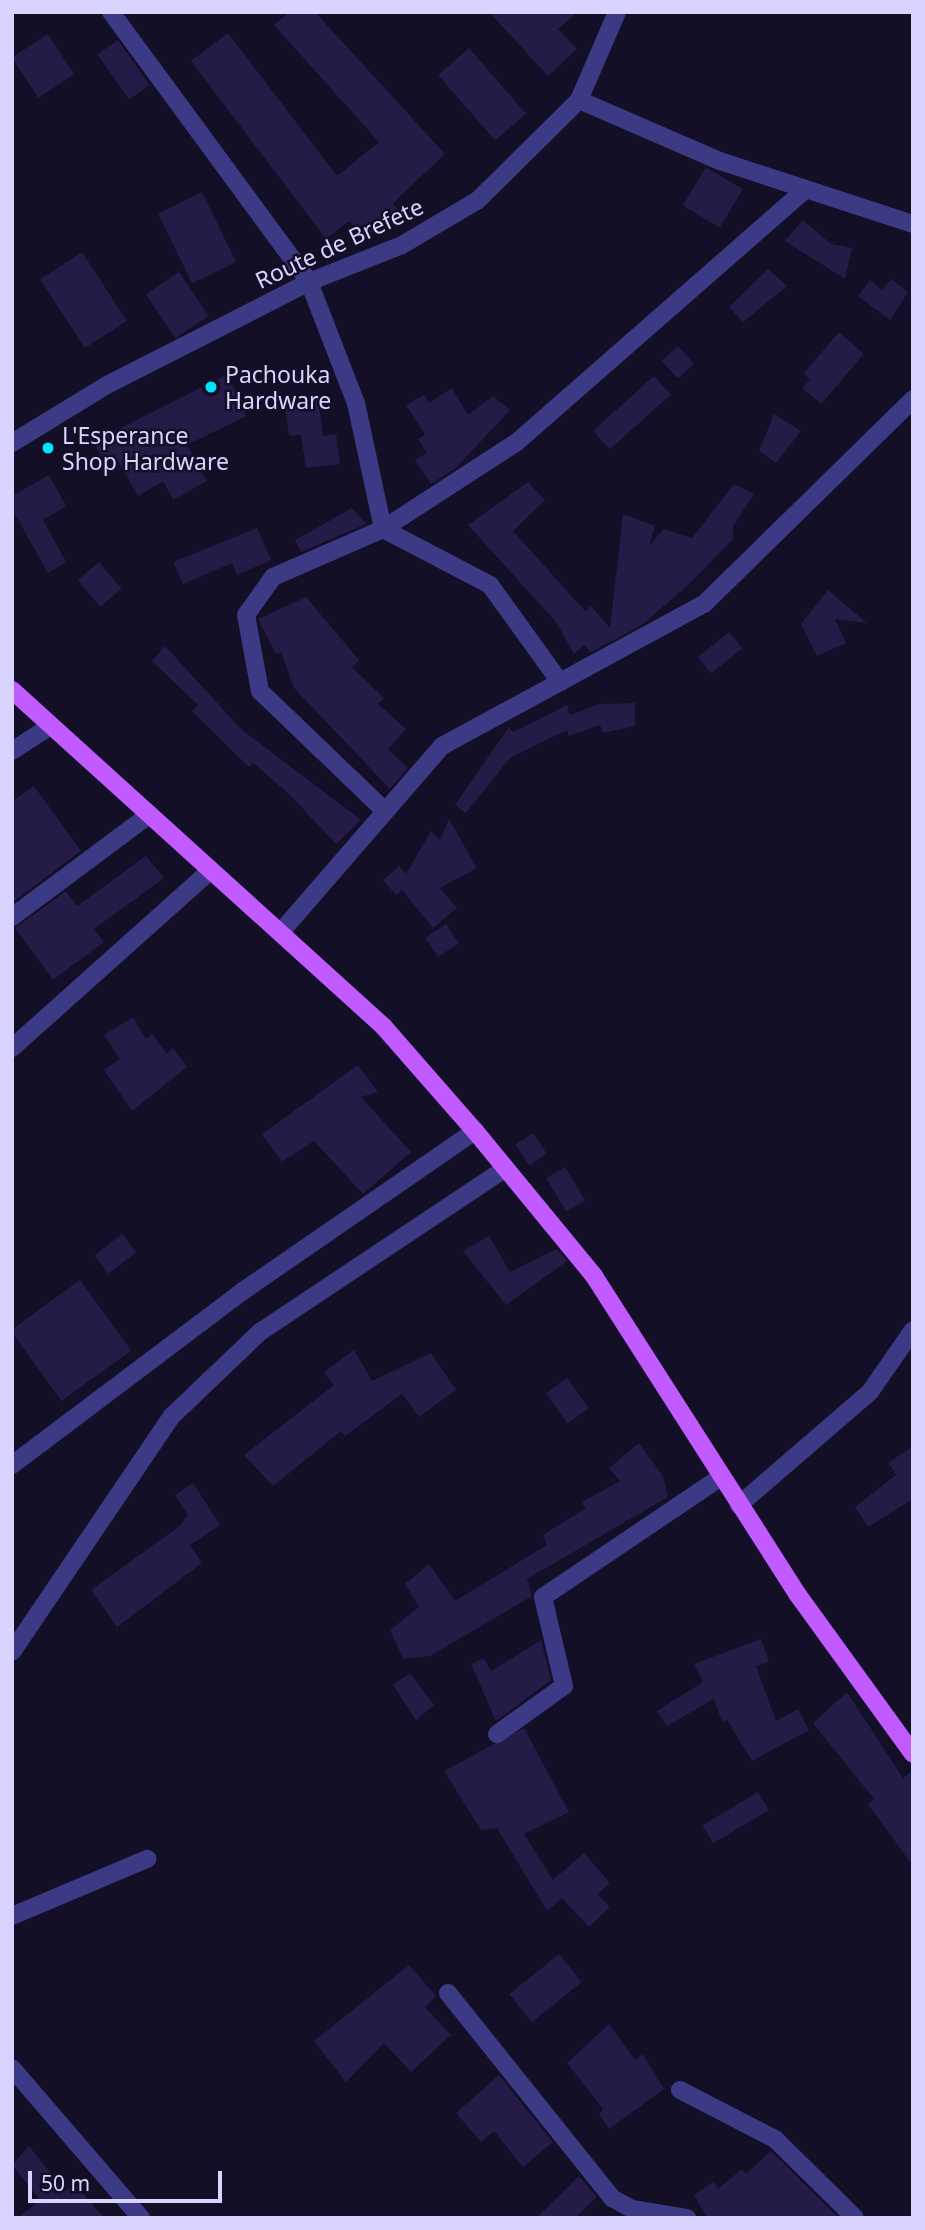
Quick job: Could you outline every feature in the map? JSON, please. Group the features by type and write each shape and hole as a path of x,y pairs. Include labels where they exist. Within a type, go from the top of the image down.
{"main road":[{"path":"12,690 49,727 150,814 383,1026 475,1131 594,1276 739,1505 913,1754"}],"street":[{"path":"111,12 309,282 356,403 383,529"},
{"name":"Route de Brefete","path":"12,443 107,385 309,282 402,245 478,200 579,100 617,12"},
{"path":"579,100 805,190 913,224"},
{"path":"385,811 260,691 246,615 273,577 383,529 517,442 805,190"},
{"path":"280,933 442,746 704,604 913,400"},
{"path":"383,529 490,585 560,681"},
{"path":"12,751 49,727"},
{"path":"12,917 150,814"},
{"path":"12,1048 211,870"},
{"path":"12,1465 243,1291 475,1131"},
{"path":"12,1652 172,1416 260,1332 504,1169"},
{"path":"739,1505 870,1392 913,1330"},
{"path":"497,1734 564,1686 543,1597 721,1477"},
{"path":"12,1916 147,1859"},
{"path":"448,1993 612,2198 632,2209 687,2218"},
{"path":"12,2068 141,2218"},
{"path":"680,2090 775,2139 855,2218"}],"building":[{"path":"289,12 315,12 445,154 393,203 398,210 364,239 349,221 326,239 191,61 228,33 337,176 379,142 274,25"},
{"path":"489,12 578,12 558,29 577,49 548,76"},
{"path":"48,34 74,74 38,98 12,57"},
{"path":"118,40 150,85 129,99 98,54"},
{"path":"469,48 526,114 495,141 438,75"},
{"path":"706,167 743,189 720,228 683,206"},
{"path":"202,192 236,262 192,284 158,213"},
{"path":"803,220 831,244 852,248 845,279 785,241"},
{"path":"82,252 127,321 85,348 40,279"},
{"path":"768,269 787,286 743,322 729,307"},
{"path":"179,272 209,316 175,338 146,294"},
{"path":"891,279 908,292 890,320 858,296 870,280 882,290"},
{"path":"839,332 864,354 821,404 802,388 810,379 804,373"},
{"path":"678,346 694,364 678,379 662,361"},
{"path":"228,374 246,416 187,445 207,481 173,500 163,481 138,496 114,454 104,461 93,442"},
{"path":"654,376 671,395 610,449 593,431"},
{"path":"452,388 468,415 493,396 510,410 456,468 431,484 415,460 427,453 418,439 425,435 406,405 424,395 429,403"},
{"path":"318,397 323,436 336,434 340,464 306,468 301,435 289,436 284,402"},
{"path":"774,414 801,431 776,463 759,451"},
{"path":"49,475 66,506 43,520 66,562 48,573 12,509 12,496"},
{"path":"528,482 545,500 513,531 585,611 591,606 610,628 623,514 655,526 649,546 664,529 692,538 734,484 754,494 733,526 733,539 687,586 642,625 591,652 584,645 574,654 556,622 468,525"},
{"path":"352,508 366,524 301,552 295,540"},
{"path":"257,528 271,560 237,575 232,563 183,584 173,562"},
{"path":"99,562 121,589 100,607 78,580"},
{"path":"828,590 867,623 835,619 846,643 817,656 801,624"},
{"path":"306,597 359,660 352,667 384,698 378,704 406,729 388,749 408,768 390,789 294,688 281,652 276,654 258,619"},
{"path":"729,632 742,648 711,673 698,657"},
{"path":"165,646 241,729 361,820 336,844 290,795 253,763 249,767 192,711 198,705 152,661"},
{"path":"635,703 635,726 603,733 600,725 569,736 567,730 510,758 466,813 455,805 509,727 513,732 567,705 570,715 599,704"},
{"path":"34,786 81,851 12,903 12,801"},
{"path":"449,819 477,868 440,888 457,908 433,928 402,890 396,895 383,880 399,866 406,874 431,831 440,840"},
{"path":"146,856 164,878 94,929 104,942 53,980 15,928 66,891 77,906"},
{"path":"446,924 459,943 438,957 425,938"},
{"path":"133,1017 146,1039 152,1034 167,1054 173,1048 187,1067 132,1111 104,1070 120,1059 104,1035"},
{"path":"358,1065 378,1092 361,1097 411,1152 363,1194 314,1141 282,1162 262,1134"},
{"path":"533,1133 547,1154 530,1165 516,1145"},
{"path":"565,1167 585,1200 566,1212 546,1178"},
{"path":"122,1234 136,1252 109,1274 94,1256"},
{"path":"489,1236 510,1272 557,1249 567,1261 506,1305 463,1251"},
{"path":"80,1280 131,1350 62,1401 12,1329"},
{"path":"354,1350 372,1381 431,1353 456,1390 419,1417 402,1394 345,1436 341,1431 273,1486 244,1455 334,1385 324,1372"},
{"path":"567,1378 589,1408 568,1423 546,1393"},
{"path":"639,1443 663,1476 668,1497 527,1579 532,1596 430,1656 403,1659 390,1630 419,1607 405,1584 429,1564 455,1601 547,1545 543,1535 586,1508 582,1502 620,1481 609,1468"},
{"path":"913,1446 913,1499 868,1527 855,1507 896,1475 902,1483 888,1463"},
{"path":"193,1483 220,1525 190,1545 202,1563 117,1627 91,1590 181,1525 188,1515 175,1495"},
{"path":"761,1639 769,1662 756,1666 776,1721 798,1709 809,1730 752,1761 727,1720 722,1722 714,1699 667,1726 657,1711 703,1682 694,1664"},
{"path":"541,1640 551,1680 496,1721 471,1664 484,1658 491,1671"},
{"path":"410,1673 434,1705 416,1720 393,1685"},
{"path":"847,1692 903,1778 913,1771 913,1866 868,1804 874,1799 813,1723"},
{"path":"524,1728 569,1812 524,1834 553,1880 584,1853 610,1883 598,1894 610,1907 589,1927 562,1898 547,1911 497,1828 481,1830 444,1771"},
{"path":"758,1792 769,1810 713,1843 702,1825"},
{"path":"559,1954 582,1982 532,2022 509,1994"},
{"path":"409,1965 436,1996 425,2007 451,2035 411,2072 384,2043 346,2082 314,2041"},
{"path":"609,2024 635,2060 643,2054 664,2089 609,2129 599,2114 603,2109 567,2063"},
{"path":"499,2075 553,2142 523,2167 494,2131 481,2142 456,2113"},
{"path":"29,2146 65,2191 75,2184 104,2218 18,2218 40,2200 12,2165"},
{"path":"771,2151 839,2218 707,2218 694,2195 714,2181 718,2189 742,2169 746,2174"},
{"path":"579,2176 597,2197 575,2218 536,2218"}],"place":[{"name":"Pachouka Hardware","path":"211,387"},
{"name":"L'Esperance Shop Hardware","path":"48,448"}]}
